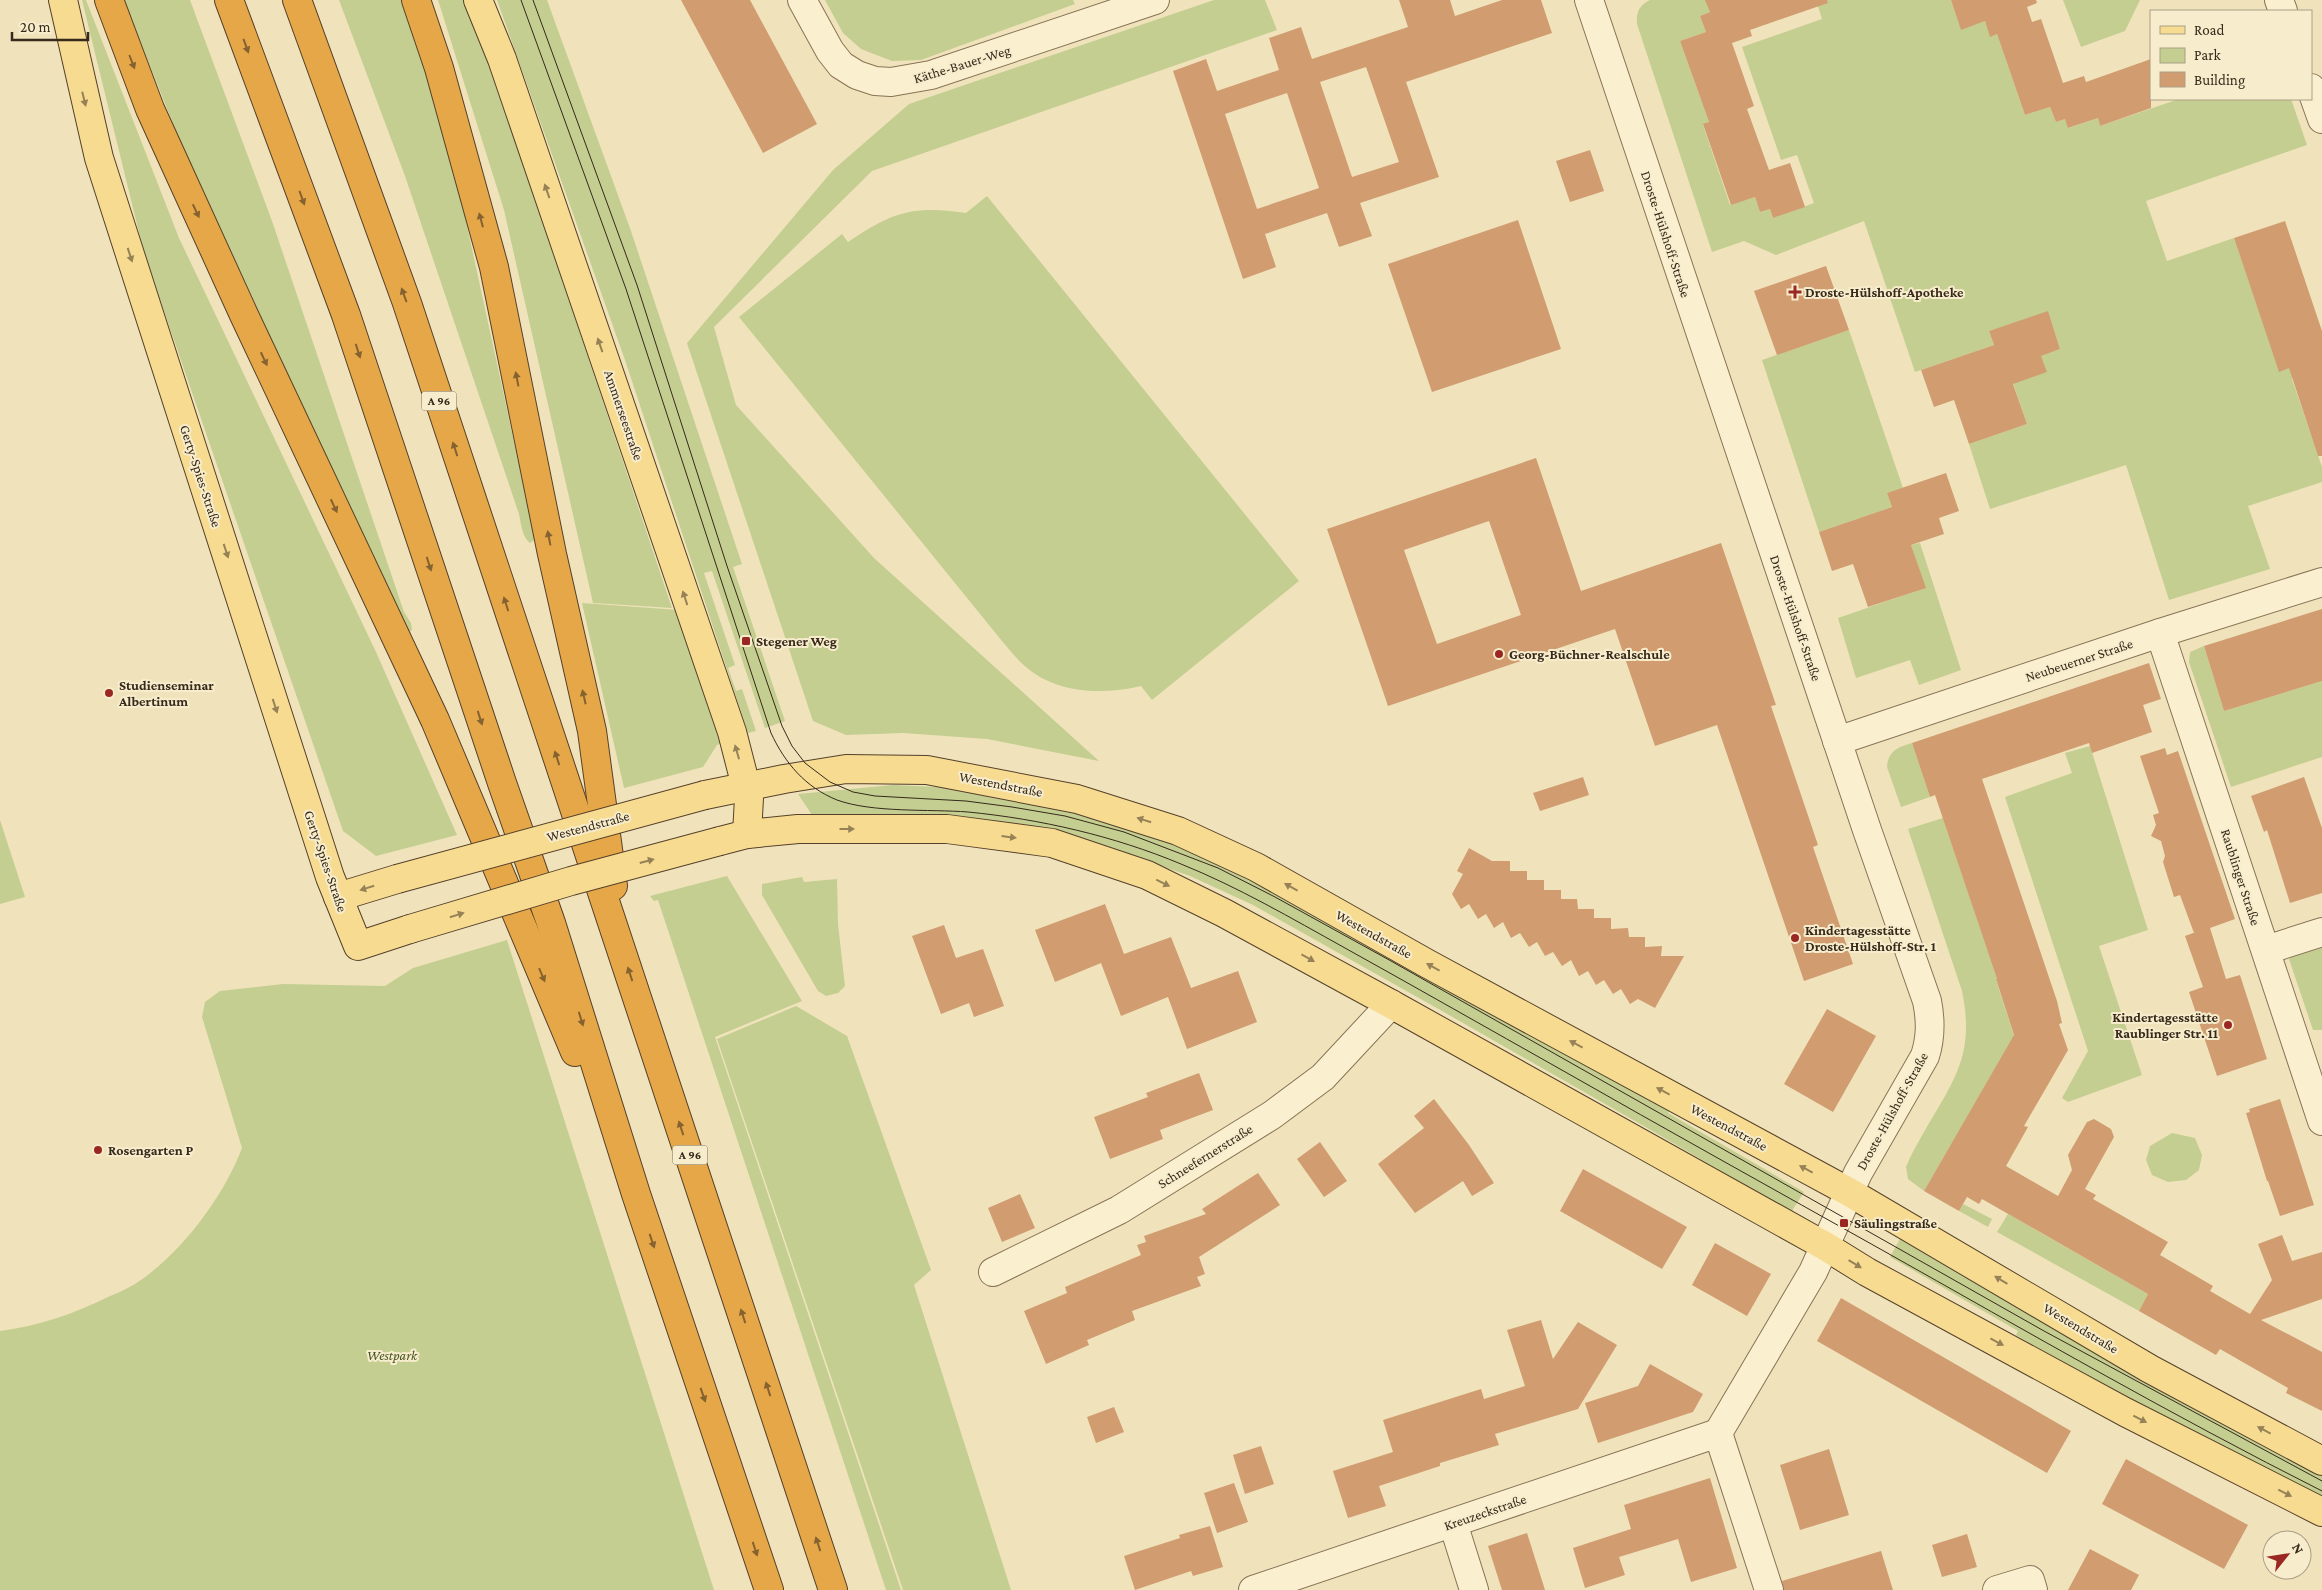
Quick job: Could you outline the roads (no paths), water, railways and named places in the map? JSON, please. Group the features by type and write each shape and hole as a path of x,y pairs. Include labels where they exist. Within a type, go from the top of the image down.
{"highway":[{"path":"109,0 150,109 244,315 434,720 636,1194"},
{"path":"229,0 346,315 502,784 551,923 636,1194 769,1590"},
{"name":"A 96","path":"297,0 407,303 833,1590"},
{"path":"416,0 439,68 494,267 552,554 592,731 621,948"}],"main road":[{"name":"Gerty-Spies-Straße","path":"62,0 99,158 338,897 358,946 571,881 747,834"},
{"name":"Ammerseestraße","path":"478,0 502,58 704,657 732,732 749,798 747,834"},
{"name":"Westendstraße","path":"338,897 397,879 705,795 846,769 927,770 1077,799 1178,830 1256,867 1428,964 1849,1192 2150,1369 2322,1461"},
{"path":"747,834 816,829 947,829 1052,843 1147,876 1224,912 1392,1004 1830,1235 1867,1272 2125,1412 2322,1512"}],"street":[{"name":"Käthe-Bauer-Weg","path":"802,0 830,52 842,65 857,75 874,81 891,82 932,75 1155,0"},
{"name":"Droste-Hülshoff-Straße","path":"1589,0 1836,741 1927,1001 1931,1030 1925,1056 1858,1173 1830,1235"},
{"path":"2312,91 2322,119"},
{"name":"Neubeuerner Straße","path":"1836,741 2160,633 2322,582"},
{"name":"Raublinger Straße","path":"2160,633 2266,950 2311,1052 2322,1121"},
{"path":"2266,950 2322,932"},
{"name":"Schneefernerstraße","path":"993,1272 1119,1210 1272,1115 1323,1077 1392,1004"},
{"path":"1769,1590 1718,1433 1812,1272 1830,1235"},
{"name":"Kreuzeckstraße","path":"1253,1590 1718,1433"},
{"path":"1453,1523 1474,1590"},
{"path":"1997,1590 2032,1585"}],"tram line":[{"path":"521,0 626,289 771,733 790,764 806,781 837,800 867,807 968,812 1022,819 1076,830 1156,854 1223,883 1284,914 1372,963 2101,1373 2322,1491"},
{"path":"533,0 637,285 727,566 782,726 792,746 805,763 830,782 853,792 875,796 966,801 1065,816 1124,832 1218,868 1391,961 2044,1331 2322,1481"}],"place":[{"name":"Droste-Hülshoff-Apotheke","path":"1795,292"},
{"name":"Stegener Weg","path":"746,641"},
{"name":"Georg-Büchner-Realschule","path":"1499,654"},
{"name":"Studienseminar Albertinum","path":"109,693"},
{"name":"Kindertagesstätte Droste-Hülshoff-Str. 1","path":"1795,938"},
{"name":"Kindertagesstätte Raublinger Str. 11","path":"2228,1025"},
{"name":"Rosengarten P","path":"98,1150"},
{"name":"Säulingstraße","path":"1844,1223"}],"park label":[{"name":"Westpark","path":"392,1355"}]}
